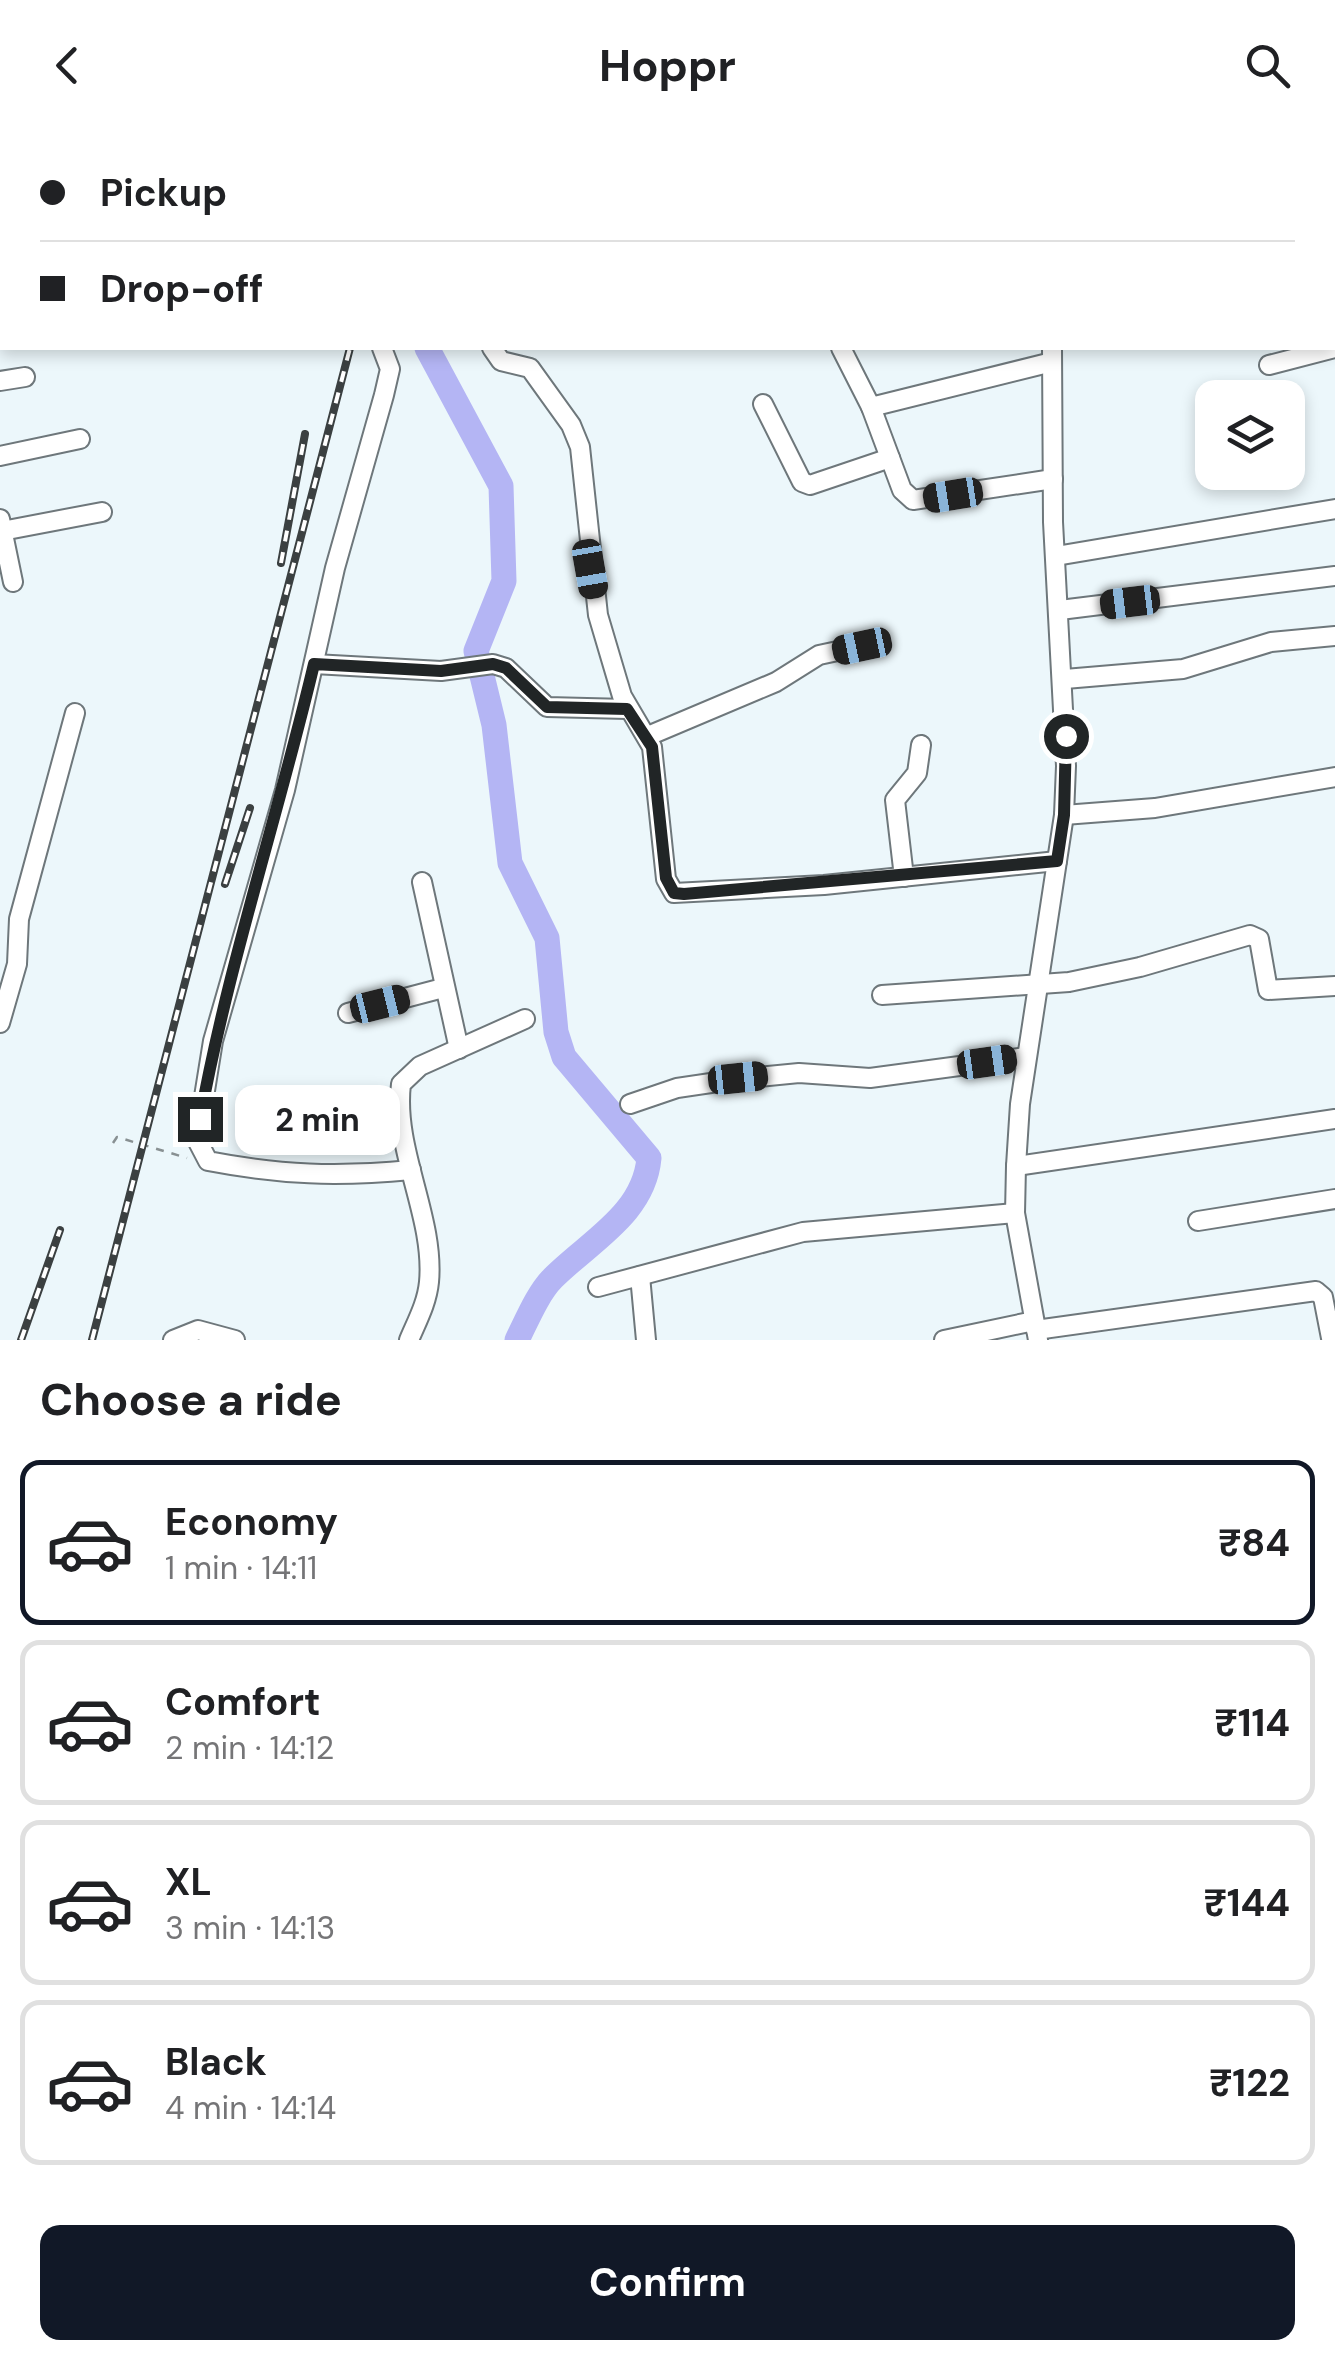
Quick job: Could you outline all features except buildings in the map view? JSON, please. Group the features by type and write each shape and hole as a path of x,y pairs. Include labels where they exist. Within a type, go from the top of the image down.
{"street":[{"path":"383,350 390,369 384,395 335,568 284,790 213,1041 197,1140 204,1158 262,1172 329,1178 411,1170"},
{"path":"493,350 501,361 530,368 571,425 580,447 598,615 627,709 648,736 656,763 666,878 674,893 904,877 1057,861"},
{"path":"841,350 872,407 902,490 913,500 1053,479"},
{"path":"1269,365 1327,350"},
{"path":"872,407 1052,355 1056,556 1065,678 1064,815 1026,1057 1016,1166 1016,1213 1036,1330"},
{"path":"0,382 25,376"},
{"path":"764,404 802,482 810,486 890,458"},
{"path":"0,456 80,440"},
{"path":"1056,556 1335,509"},
{"path":"13,582 1,525 102,512"},
{"path":"1060,610 1335,576"},
{"path":"1065,678 1183,669 1271,642 1335,636"},
{"path":"648,736 776,682 820,655 862,646"},
{"path":"314,664 441,671 476,663 506,668 547,707 627,709"},
{"path":"0,1023 17,964 10,921 75,714"},
{"path":"904,877 894,812 899,792 917,774 921,745"},
{"path":"1064,815 1155,808 1335,778"},
{"path":"422,882 459,1049"},
{"path":"882,996 1037,987 1140,967 1250,935 1259,939 1268,990 1335,986"},
{"path":"348,1012 443,988"},
{"path":"409,1340 424,1306 430,1266 411,1170 401,1084 420,1066 525,1020"},
{"path":"630,1104 662,1092 738,1078 798,1073 870,1078 1026,1057"},
{"path":"1016,1166 1335,1119"},
{"path":"1198,1221 1335,1199"},
{"path":"598,1288 803,1232 1016,1213"},
{"path":"640,1276 646,1340"},
{"path":"944,1340 1316,1291 1323,1298 1332,1338"},
{"path":"173,1340 198,1330 235,1340"}],"path":[{"path":"113,1143 116,1138 166,1154 204,1158"}],"waterway":[{"path":"428,350 501,486 504,581 476,651 494,725 510,863 547,938 556,1032 564,1057 649,1158 645,1178 626,1211 548,1284 517,1340"}],"railway":[{"path":"92,1340 349,350"},
{"path":"281,563 305,434"},
{"path":"225,884 250,808"},
{"path":"21,1340 60,1230"}],"route":[{"path":"200,1119 213,1041 284,790 314,664 441,671 483,662 506,668 547,707 627,709 648,736 656,763 668,887 674,893 684,894 1057,861 1064,815 1066,736"}]}
